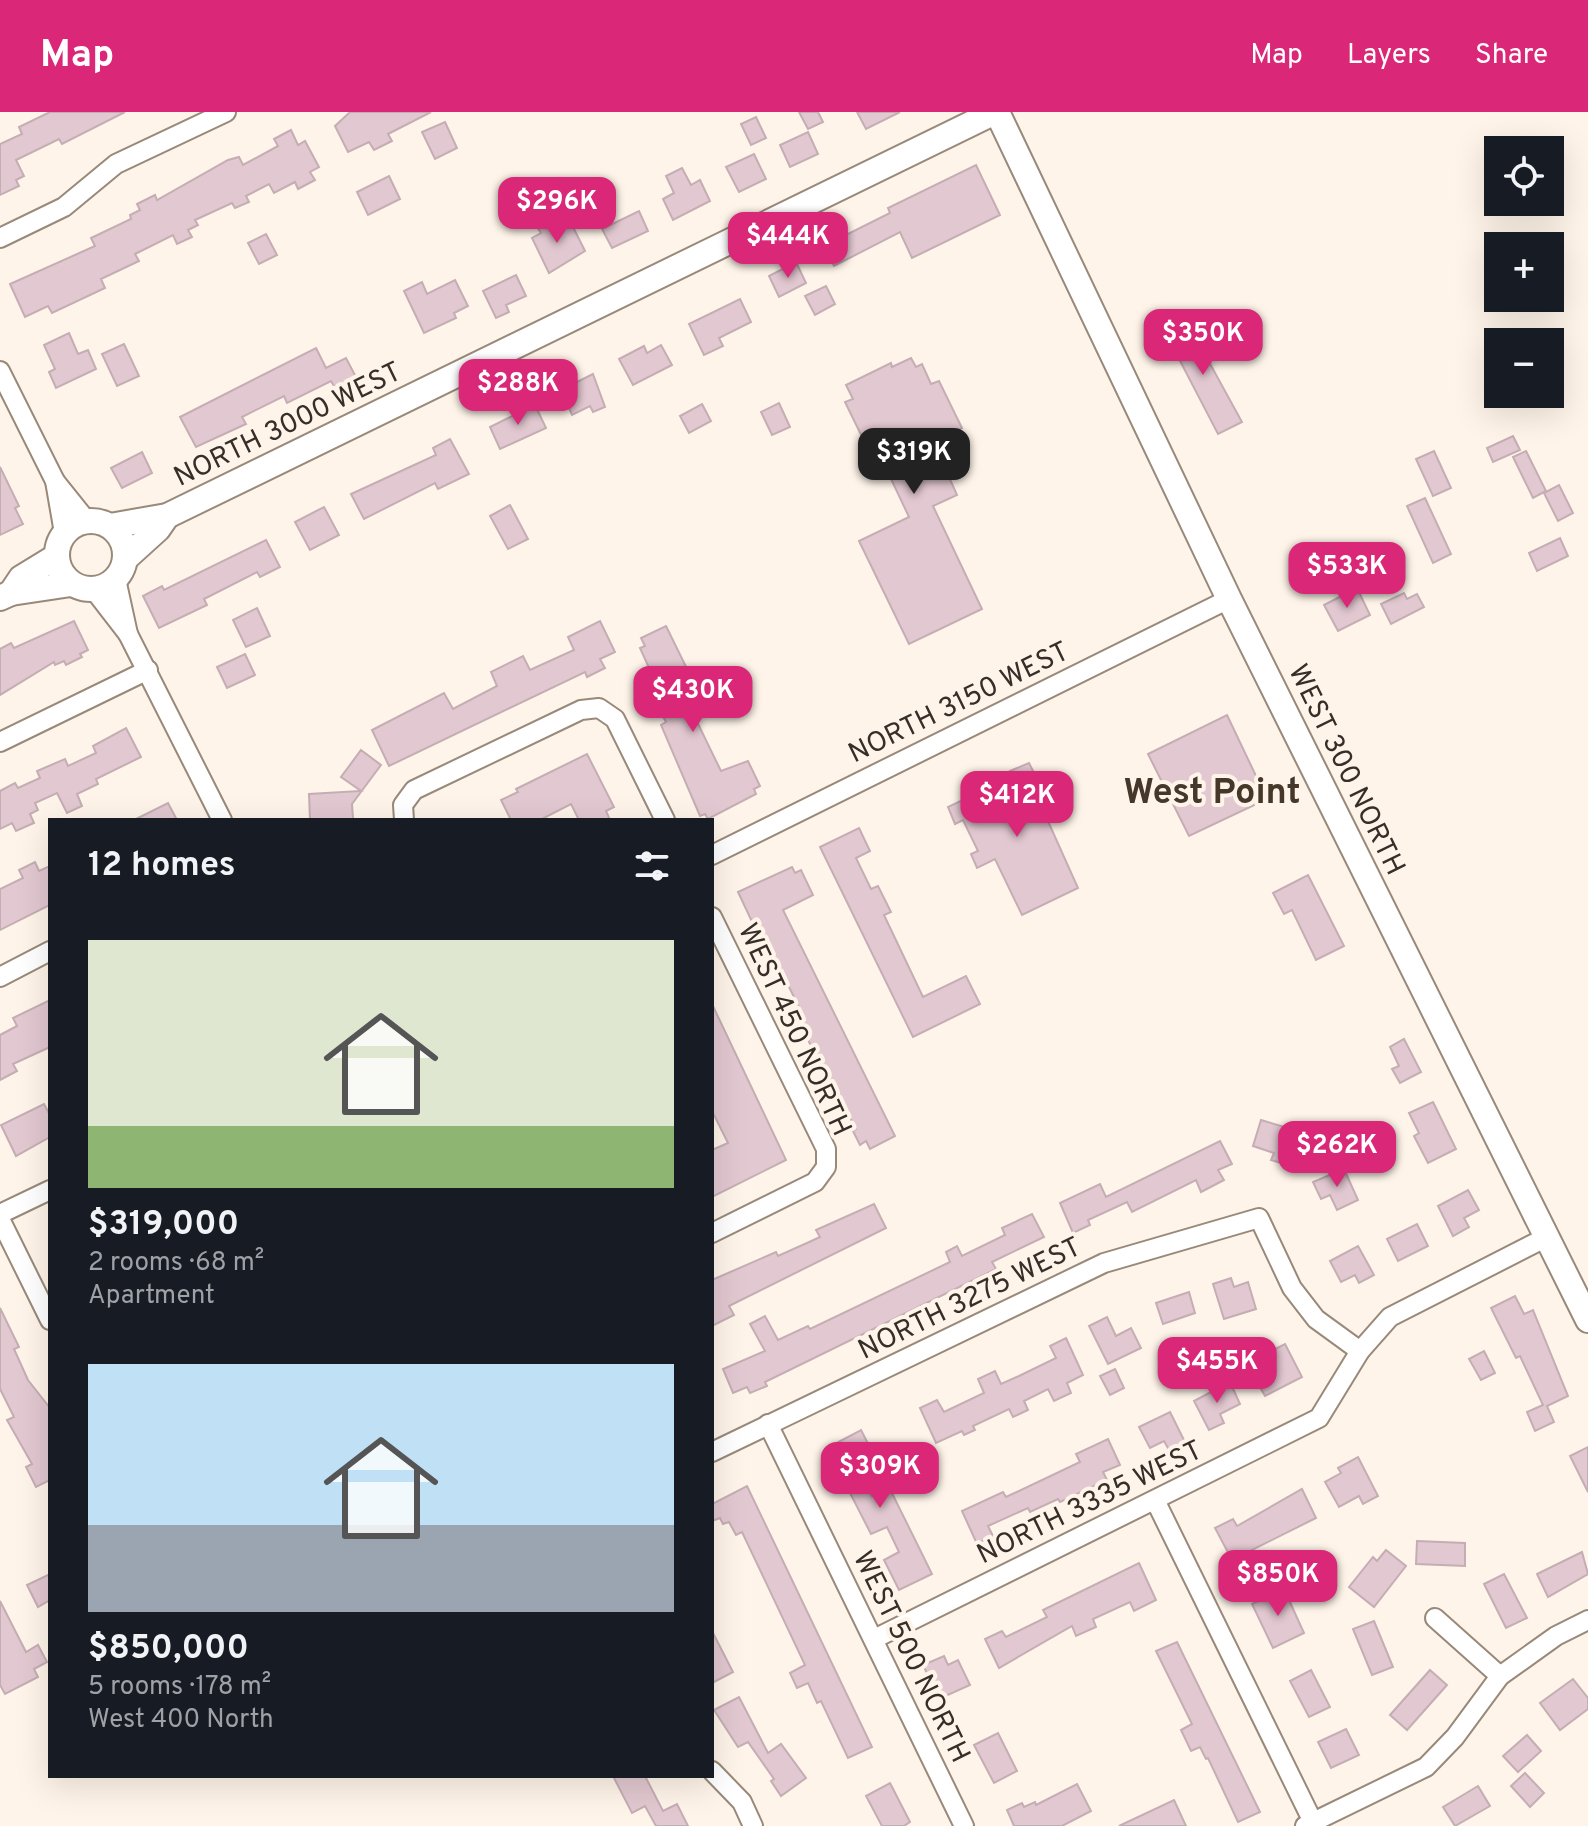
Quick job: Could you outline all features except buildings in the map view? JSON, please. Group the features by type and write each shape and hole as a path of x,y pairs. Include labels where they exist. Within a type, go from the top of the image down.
{"main road":[{"name":"NORTH 3000 WEST","path":"60,545 99,524 167,516 996,112"},
{"name":"WEST 300 NORTH","path":"996,112 1229,599 1588,1320"},
{"name":"NORTH 3000 WEST","path":"102,578 158,529 167,516"},
{"path":"5,595 102,578 126,549 99,524"},
{"path":"60,545 63,575 102,578"},
{"path":"5,595 60,545"}],"street":[{"path":"0,238 64,207 116,164 226,112"},
{"path":"0,371 55,481 99,524"},
{"path":"55,481 60,545"},
{"path":"102,578 221,818"},
{"name":"NORTH 3150 WEST","path":"714,854 1229,599"},
{"path":"0,742 148,670"},
{"path":"403,813 414,790 581,710 599,708 615,719 664,818"},
{"name":"WEST 450 NORTH","path":"714,921 826,1149 826,1167 815,1182 714,1232"},
{"path":"0,977 48,952"},
{"path":"48,1191 0,1216 48,1316"},
{"name":"NORTH 3275 WEST","path":"714,1451 1104,1263 1259,1218 1300,1298 1316,1319 1360,1351"},
{"name":"NORTH 3335 WEST","path":"874,1639 1319,1418 1360,1351 1390,1317 1547,1237"},
{"name":"WEST 500 NORTH","path":"768,1424 964,1826"},
{"path":"1155,1500 1309,1824 1426,1767 1455,1737 1500,1676 1556,1636 1588,1620"},
{"path":"1435,1618 1500,1676"},
{"path":"714,1773 742,1802 753,1826"}],"district":[{"name":"West Point","path":"1212,790"}]}
